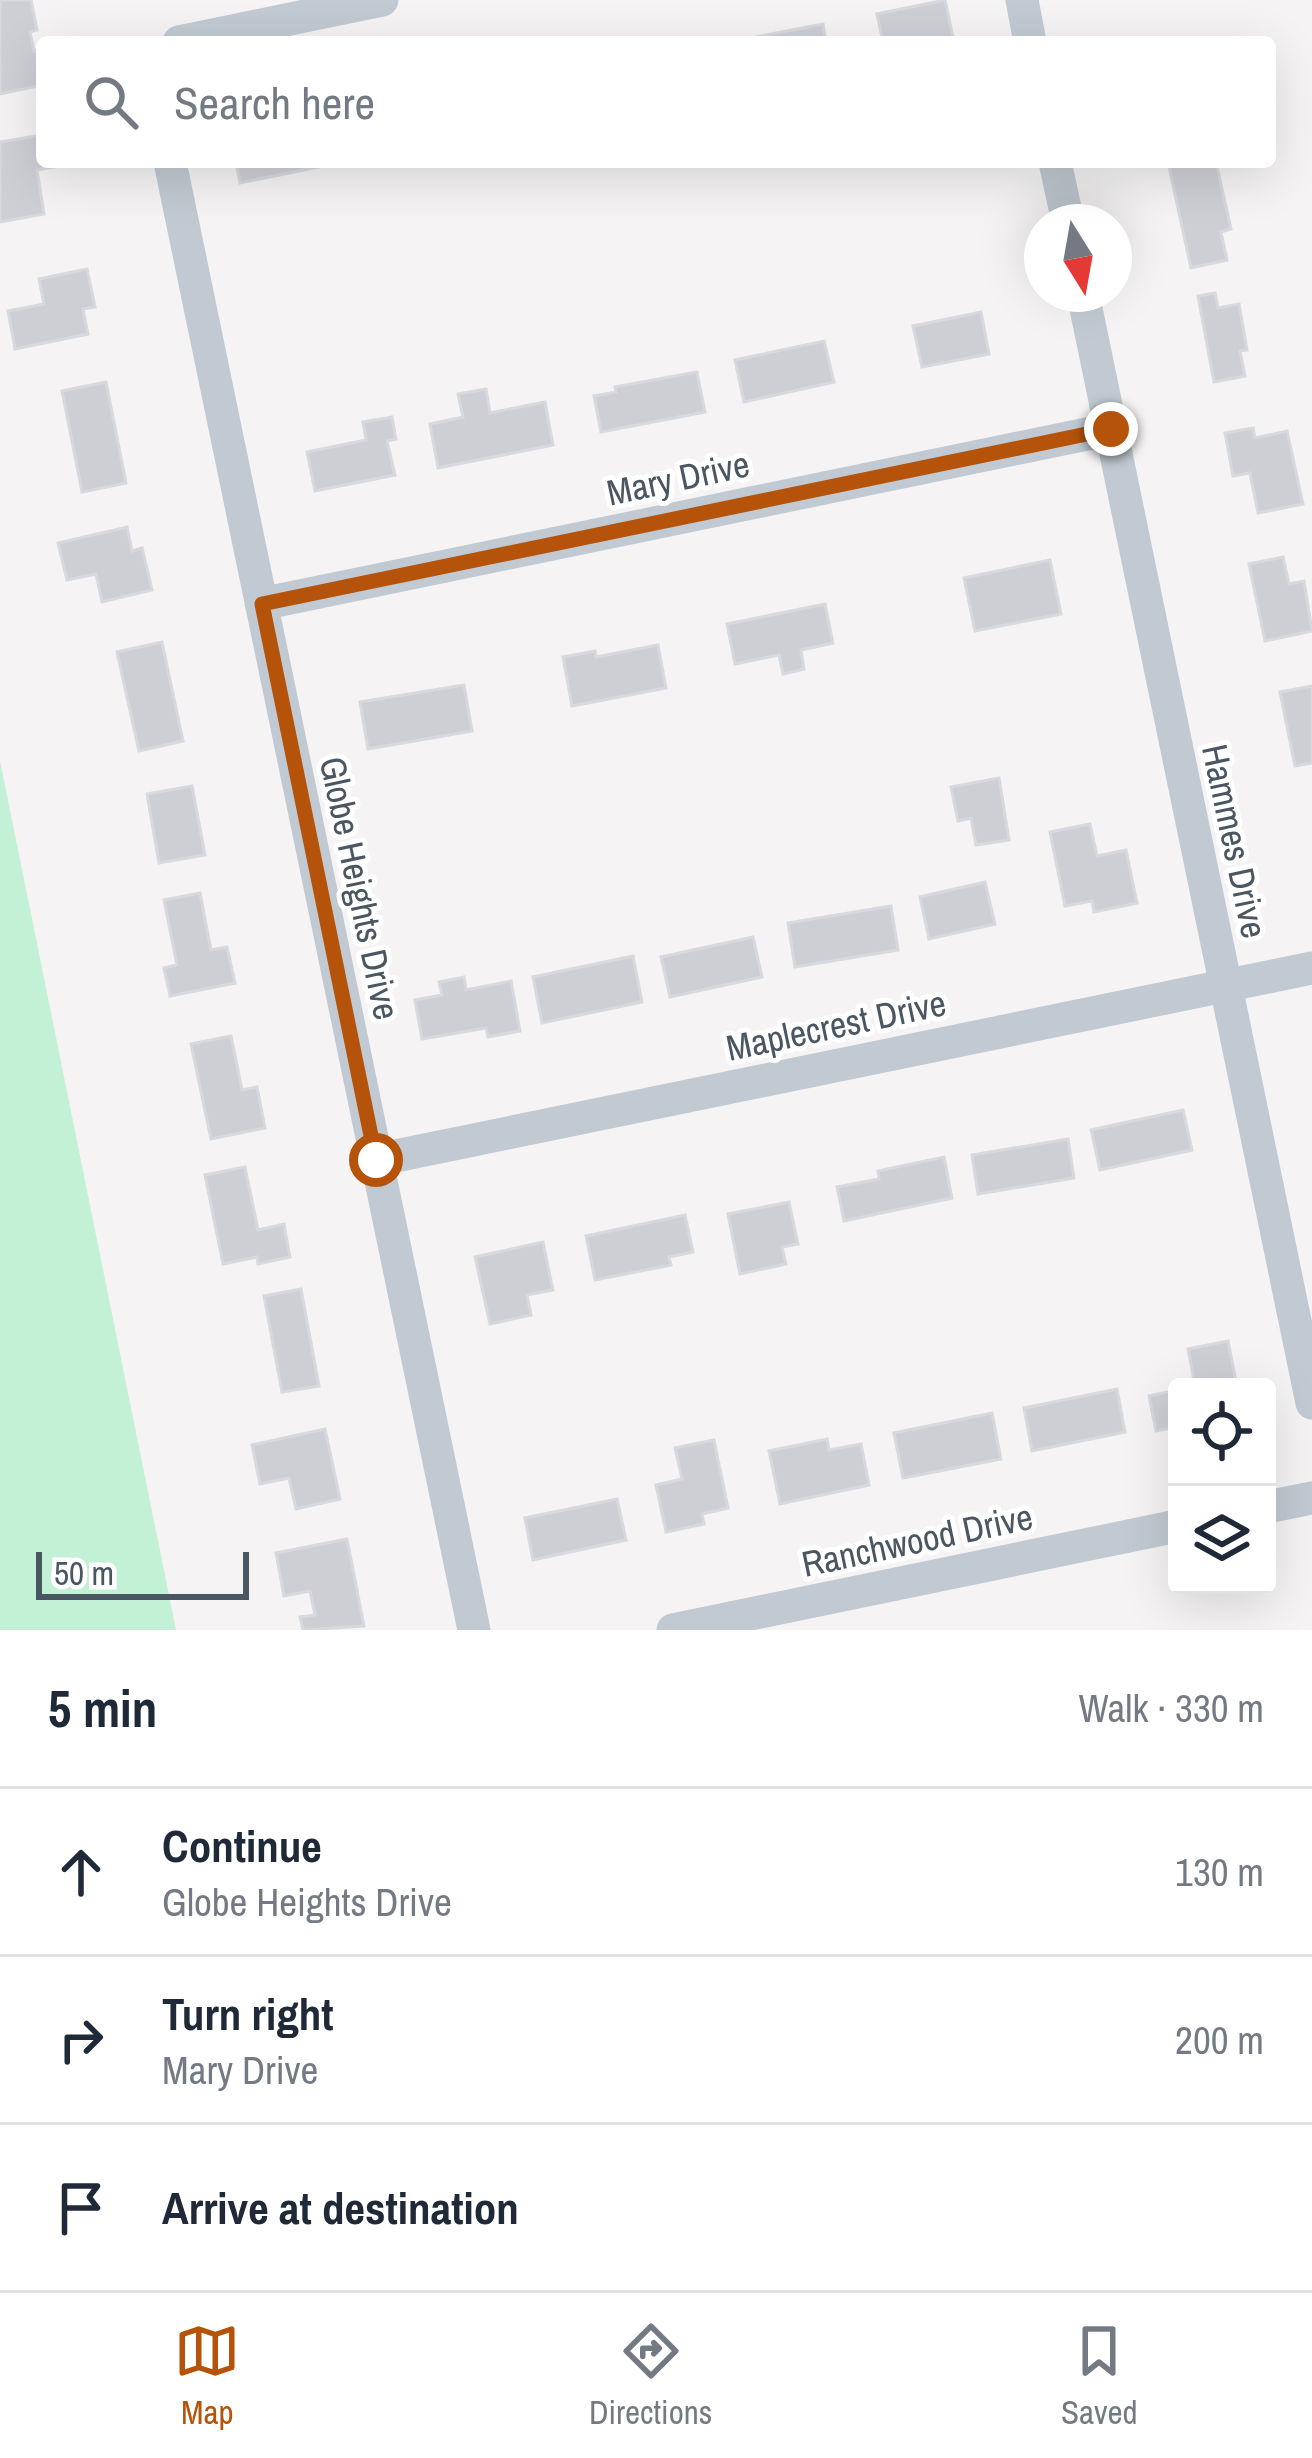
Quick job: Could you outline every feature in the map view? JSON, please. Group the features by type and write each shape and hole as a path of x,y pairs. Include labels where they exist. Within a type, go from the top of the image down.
{"street":[{"path":"207,36 382,0"},
{"path":"1022,0 1029,36"},
{"name":"Globe Heights Drive","path":"171,168 473,1630"},
{"path":"1056,168 1064,204"},
{"name":"Hammes Drive","path":"1087,312 1312,1403"},
{"name":"Mary Drive","path":"262,604 1111,429"},
{"name":"Maplecrest Drive","path":"376,1160 1312,968"},
{"path":"1276,1506 1312,1498"},
{"name":"Ranchwood Drive","path":"673,1630 1168,1528"}],"green space":[{"path":"0,761 176,1630 0,1630"}],"building":[{"path":"0,0 31,0 37,30 30,32 36,50 36,86 0,94"},
{"path":"945,0 953,36 882,36 877,14"},
{"path":"823,24 825,36 761,36"},
{"path":"36,136 36,168 49,168 37,170 44,214 0,222 0,142"},
{"path":"237,168 313,168 240,183"},
{"path":"1169,168 1217,168 1231,229 1221,232 1227,260 1191,268"},
{"path":"87,269 95,307 83,309 88,334 15,349 8,311 44,304 39,279"},
{"path":"1215,293 1218,308 1239,304 1247,350 1240,351 1245,376 1214,382 1198,296"},
{"path":"981,312 989,354 922,367 913,326"},
{"path":"824,341 834,382 744,402 735,360"},
{"path":"697,372 705,412 601,432 594,396 616,392 615,387"},
{"path":"106,382 126,483 82,492 62,391"},
{"path":"486,389 490,413 545,402 553,445 438,468 430,424 463,417 458,394"},
{"path":"392,417 396,439 387,441 395,475 315,491 307,452 366,440 363,422"},
{"path":"1253,428 1255,438 1287,431 1303,504 1258,513 1250,473 1233,476 1225,433"},
{"path":"127,527 132,551 142,548 152,590 102,602 96,574 67,580 58,543"},
{"path":"1283,557 1289,584 1304,581 1312,631 1265,641 1249,564"},
{"path":"1050,560 1061,614 975,631 964,578"},
{"path":"825,604 833,643 801,650 804,669 783,674 779,655 735,664 727,624"},
{"path":"162,642 183,741 139,751 117,652"},
{"path":"658,645 666,688 572,706 563,657 595,651 596,657"},
{"path":"464,685 472,731 368,749 360,702"},
{"path":"1312,686 1312,763 1295,766 1280,692"},
{"path":"999,778 1009,840 976,845 971,818 958,821 951,787"},
{"path":"192,786 205,855 159,863 147,794"},
{"path":"1090,824 1097,856 1126,850 1137,903 1094,912 1092,901 1065,906 1050,832"},
{"path":"985,882 995,924 929,939 920,897"},
{"path":"200,893 211,950 227,947 235,983 170,996 164,968 177,965 164,900"},
{"path":"891,906 898,950 795,967 788,923"},
{"path":"753,937 762,977 670,997 661,957"},
{"path":"633,956 642,1002 542,1023 533,977"},
{"path":"464,977 466,990 511,981 520,1031 488,1037 486,1028 422,1039 415,1000 442,995 439,982"},
{"path":"231,1036 242,1090 257,1087 265,1128 211,1139 191,1044"},
{"path":"1183,1110 1192,1150 1100,1170 1091,1130"},
{"path":"1068,1139 1074,1178 978,1194 972,1155"},
{"path":"944,1157 952,1198 844,1221 837,1187 879,1179 878,1171"},
{"path":"245,1167 258,1230 284,1224 290,1257 258,1264 257,1257 223,1264 205,1175"},
{"path":"789,1202 798,1244 782,1247 786,1264 740,1274 728,1214"},
{"path":"685,1215 693,1252 669,1257 671,1265 595,1280 586,1236"},
{"path":"543,1242 553,1290 527,1295 531,1315 490,1324 475,1257"},
{"path":"301,1289 319,1386 282,1392 264,1296"},
{"path":"1228,1341 1235,1378 1193,1378 1188,1349"},
{"path":"1117,1389 1125,1432 1032,1451 1024,1408"},
{"path":"1168,1392 1168,1429 1156,1431 1149,1396"},
{"path":"992,1413 1001,1459 903,1478 894,1433"},
{"path":"325,1429 340,1499 296,1509 289,1478 260,1484 252,1445"},
{"path":"827,1439 829,1450 861,1444 869,1485 780,1504 769,1451"},
{"path":"714,1440 728,1508 702,1514 704,1524 666,1532 656,1485 682,1479 675,1448"},
{"path":"617,1499 626,1540 533,1560 525,1518"},
{"path":"347,1539 364,1626 303,1630 300,1617 315,1615 310,1591 284,1596 276,1553"}],"route":[{"path":"376,1160 262,604 1111,429"}]}
